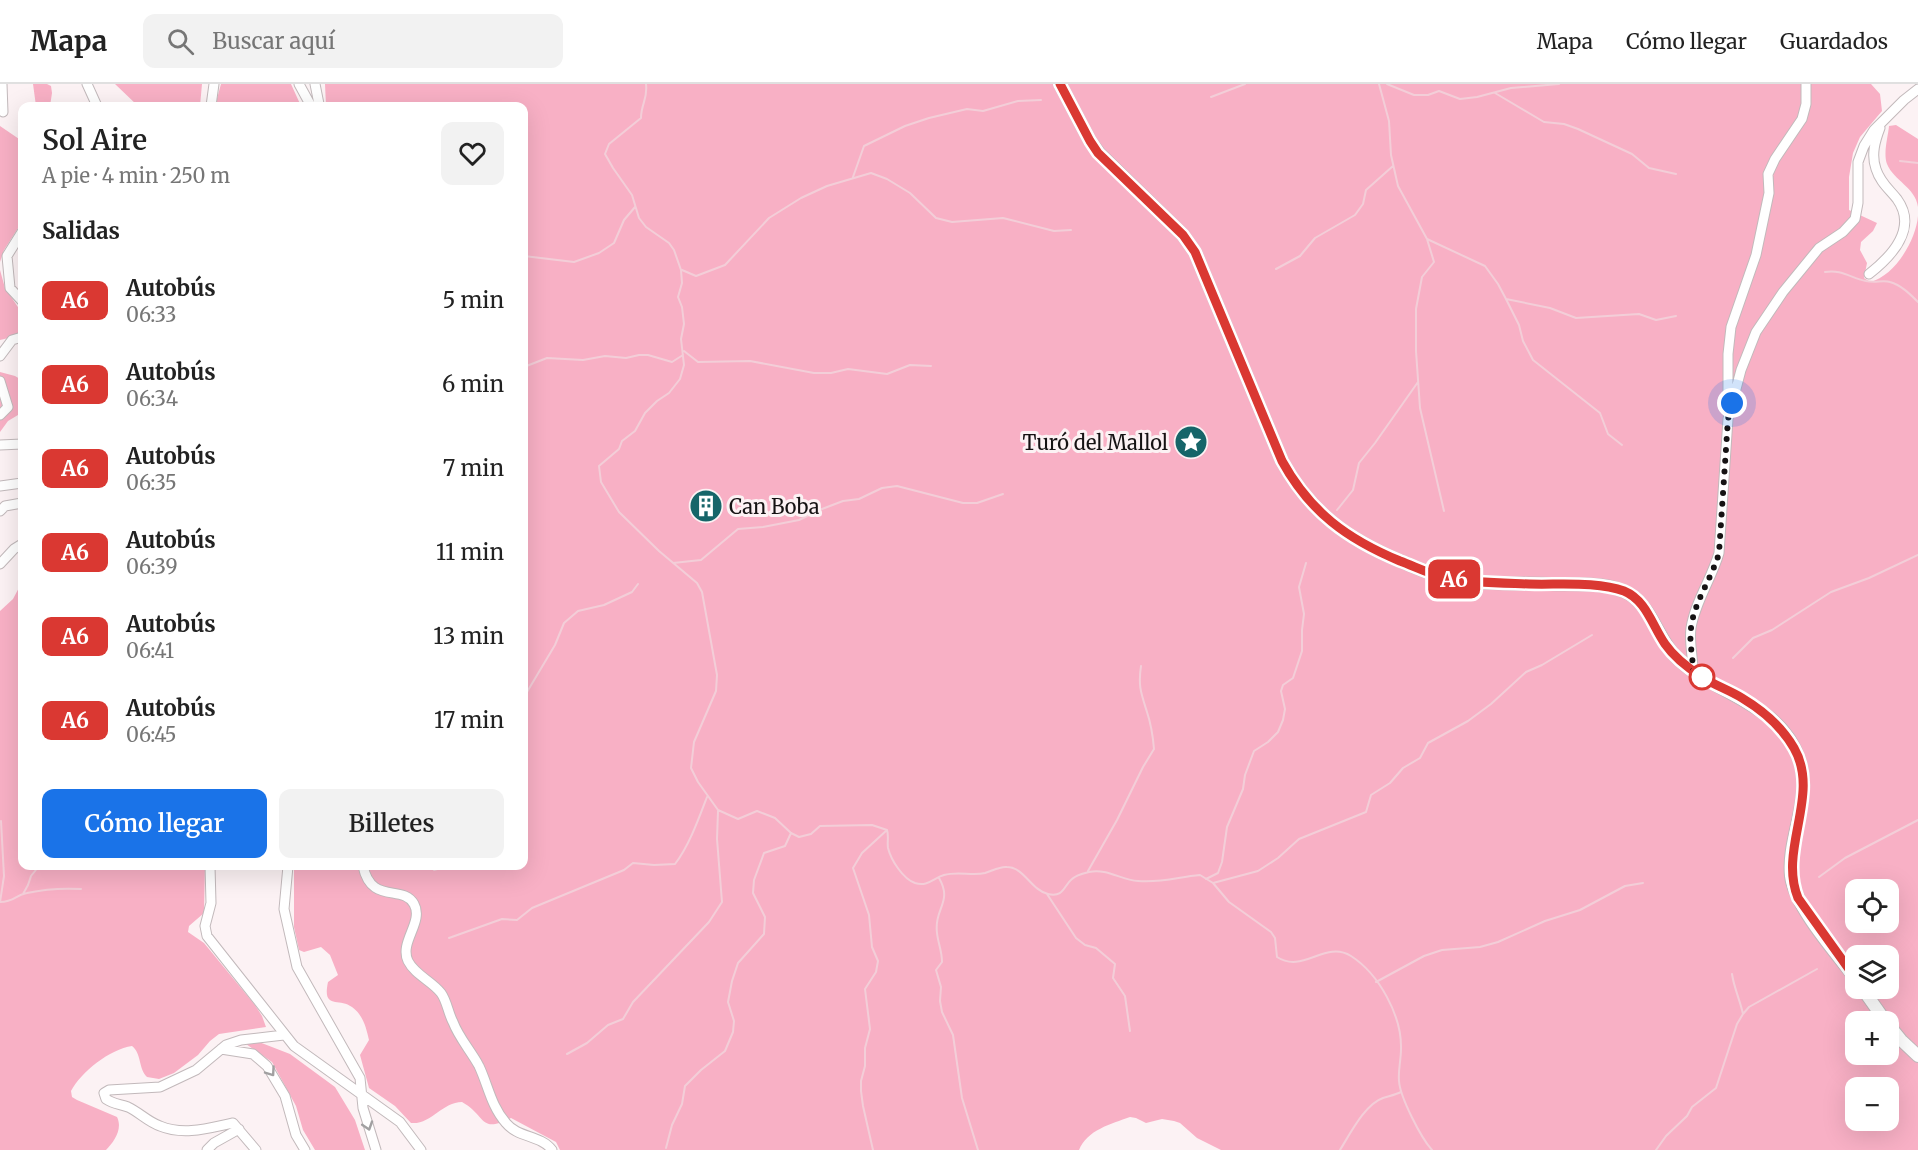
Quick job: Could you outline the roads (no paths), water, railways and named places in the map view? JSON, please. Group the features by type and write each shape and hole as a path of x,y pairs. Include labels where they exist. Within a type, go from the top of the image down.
{"main road":[{"path":"1060,84 1098,153 1183,235 1195,252 1282,461 1300,491 1326,518 1351,537 1377,551 1440,576 1475,581 1600,586 1622,591 1640,603 1666,646 1677,658 1693,671 1762,711 1787,737 1795,749 1802,770 1803,788 1792,855 1793,885 1798,898 1845,964"},
{"path":"1899,1038 1918,1056"}],"street":[{"path":"2,84 3,112"},
{"path":"87,84 95,102"},
{"path":"212,102 214,84"},
{"path":"299,84 309,102"},
{"path":"315,84 319,102"},
{"path":"1693,671 1694,655 1690,631 1719,553 1728,419 1728,354 1731,327 1756,255 1768,194 1768,174 1774,159 1802,119 1806,104 1806,84"},
{"path":"1728,419 1741,370 1756,332 1783,292 1819,248 1843,232 1855,219 1858,203 1858,162 1864,146 1882,123 1918,89"},
{"path":"1869,274 1894,252 1905,227 1904,213 1898,201 1885,187 1875,166 1875,141 1882,123"},
{"path":"18,238 7,256 10,288 18,297"},
{"path":"0,356 12,340 18,338"},
{"path":"0,381 8,407 0,415"},
{"path":"0,445 18,444"},
{"path":"0,486 18,484"},
{"path":"0,511 6,506 18,504"},
{"path":"0,564 18,547"},
{"path":"210,870 211,903 205,926 207,936 284,1035 363,1099 400,1122 421,1150"},
{"path":"288,870 284,909 297,967 360,1078 363,1108 376,1150"},
{"path":"364,870 367,880 374,887 408,898 414,904 416,914 407,943 406,957 410,965 442,994 452,1022 480,1068 496,1109 508,1126 547,1144 552,1150"},
{"path":"256,1150 233,1123 205,1129 179,1131 159,1126 128,1107 110,1102 104,1093 109,1090 160,1087 196,1070 226,1045 241,1040 284,1035"},
{"path":"221,1049 253,1054 267,1066 281,1088 296,1135 305,1150"},
{"path":"207,1150 214,1143 238,1129"}],"waterway":[{"path":"646,84 641,118 609,144 605,154 632,195 639,218 646,227 669,243 674,250 681,270 682,283 678,297 684,324 681,339 684,365 680,379 669,393 645,413 635,431 622,441 619,449 599,466 601,482 619,512 659,551 697,583 702,592 717,675 716,691 694,742 691,768 718,810 738,819 757,811 775,818 791,833 799,837 811,834 820,826 872,825 887,830"},
{"path":"1211,97 1245,84"},
{"path":"1379,84 1389,121 1391,155 1398,186 1427,239 1434,262 1422,277 1416,309 1416,351 1420,408 1444,511"},
{"path":"1387,84 1414,95 1428,95 1439,91 1460,99 1511,88 1559,84"},
{"path":"1495,93 1544,122 1564,124 1578,129 1632,154 1649,168 1676,174"},
{"path":"853,177 864,146 905,126 967,109 983,111 1018,101 1041,100"},
{"path":"1900,161 1918,163"},
{"path":"1276,269 1300,256 1315,238 1355,215 1363,204 1366,190 1393,166"},
{"path":"682,270 696,276 725,265 769,218 801,198 827,186 871,173 887,179 910,193 936,218 952,222 1003,218 1054,231 1071,230"},
{"path":"528,256 574,262 599,253 614,243 624,220 635,207"},
{"path":"1427,239 1485,266 1506,299 1550,308 1576,318 1639,314 1656,320 1676,316"},
{"path":"1825,272 1841,273 1869,282 1894,283 1918,302"},
{"path":"1506,299 1533,360 1600,413 1608,434 1622,445"},
{"path":"684,351 698,362 750,361 814,373 831,373 848,369 887,374 910,365 931,366"},
{"path":"528,365 547,358 583,360 605,356 626,358 639,355 648,355 672,362 683,355"},
{"path":"1337,510 1353,490 1359,463 1418,382"},
{"path":"673,563 701,560 738,529 799,520 822,509 843,501 859,499 882,488 897,486 963,503 977,503 1003,494"},
{"path":"1733,658 1753,638 1772,630 1831,592 1869,578 1918,555"},
{"path":"1206,879 1218,873 1222,862 1227,827 1243,789 1245,775 1254,751 1278,732 1283,720 1285,709 1281,691 1283,685 1293,678 1302,651 1304,614 1299,587 1306,563"},
{"path":"528,690 555,645 564,623 578,611 604,605 632,592 638,584"},
{"path":"887,830 888,848 895,863 906,878 920,884 949,874 980,874 1007,867 1023,874 1042,892 1053,895 1061,893 1076,876 1096,871 1132,880 1147,881 1200,875 1213,883 1258,871 1278,858 1299,839 1366,812 1371,795 1390,783 1403,768 1420,758 1428,743 1468,721 1491,704 1526,672 1592,635"},
{"path":"1088,871 1154,749 1151,726 1141,689 1141,666"},
{"path":"449,938 502,919 517,920 532,908 624,870 633,863 675,864 689,840 707,797"},
{"path":"567,1054 587,1043 608,1025 623,1019 633,1002 709,922 722,902 717,839 718,811"},
{"path":"1819,877 1845,858 1918,820"},
{"path":"0,902 4,876 1,821"},
{"path":"873,1150 863,1106 861,1081 870,1029 865,989 876,972 878,961 872,947 869,915 853,868 862,853 887,830"},
{"path":"666,1148 672,1125 682,1104 685,1086 725,1051 733,1032 734,1021 728,1002 732,981 738,963 764,934 765,917 753,893 754,880 764,853 785,846 791,833"},
{"path":"23,894 36,870"},
{"path":"939,878 944,893 937,924 942,962 936,970 941,987 940,1001 942,1012 953,1035 962,1098 978,1150"},
{"path":"1213,883 1229,902 1271,932 1275,938 1277,957 1296,962 1323,954 1341,952 1351,956 1371,973 1387,997 1398,1023 1401,1049 1399,1081 1403,1097 1417,1127 1432,1150"},
{"path":"1376,982 1424,956 1442,950 1480,947 1498,942 1545,921 1580,910 1625,886 1643,883"},
{"path":"0,902 40,891 81,889"},
{"path":"1047,894 1076,938 1085,945 1096,948 1115,964 1113,978 1125,996 1130,1031"},
{"path":"1743,1014 1749,1007 1817,969"},
{"path":"1656,1150 1666,1136 1687,1116 1692,1107 1716,1088 1737,1024 1743,1014 1732,974"},
{"path":"1340,1150 1358,1120 1370,1106 1376,1101 1401,1092"}],"place":[{"name":"Turó del Mallol","path":"1191,442"},
{"name":"Can Boba","path":"706,506"}]}
